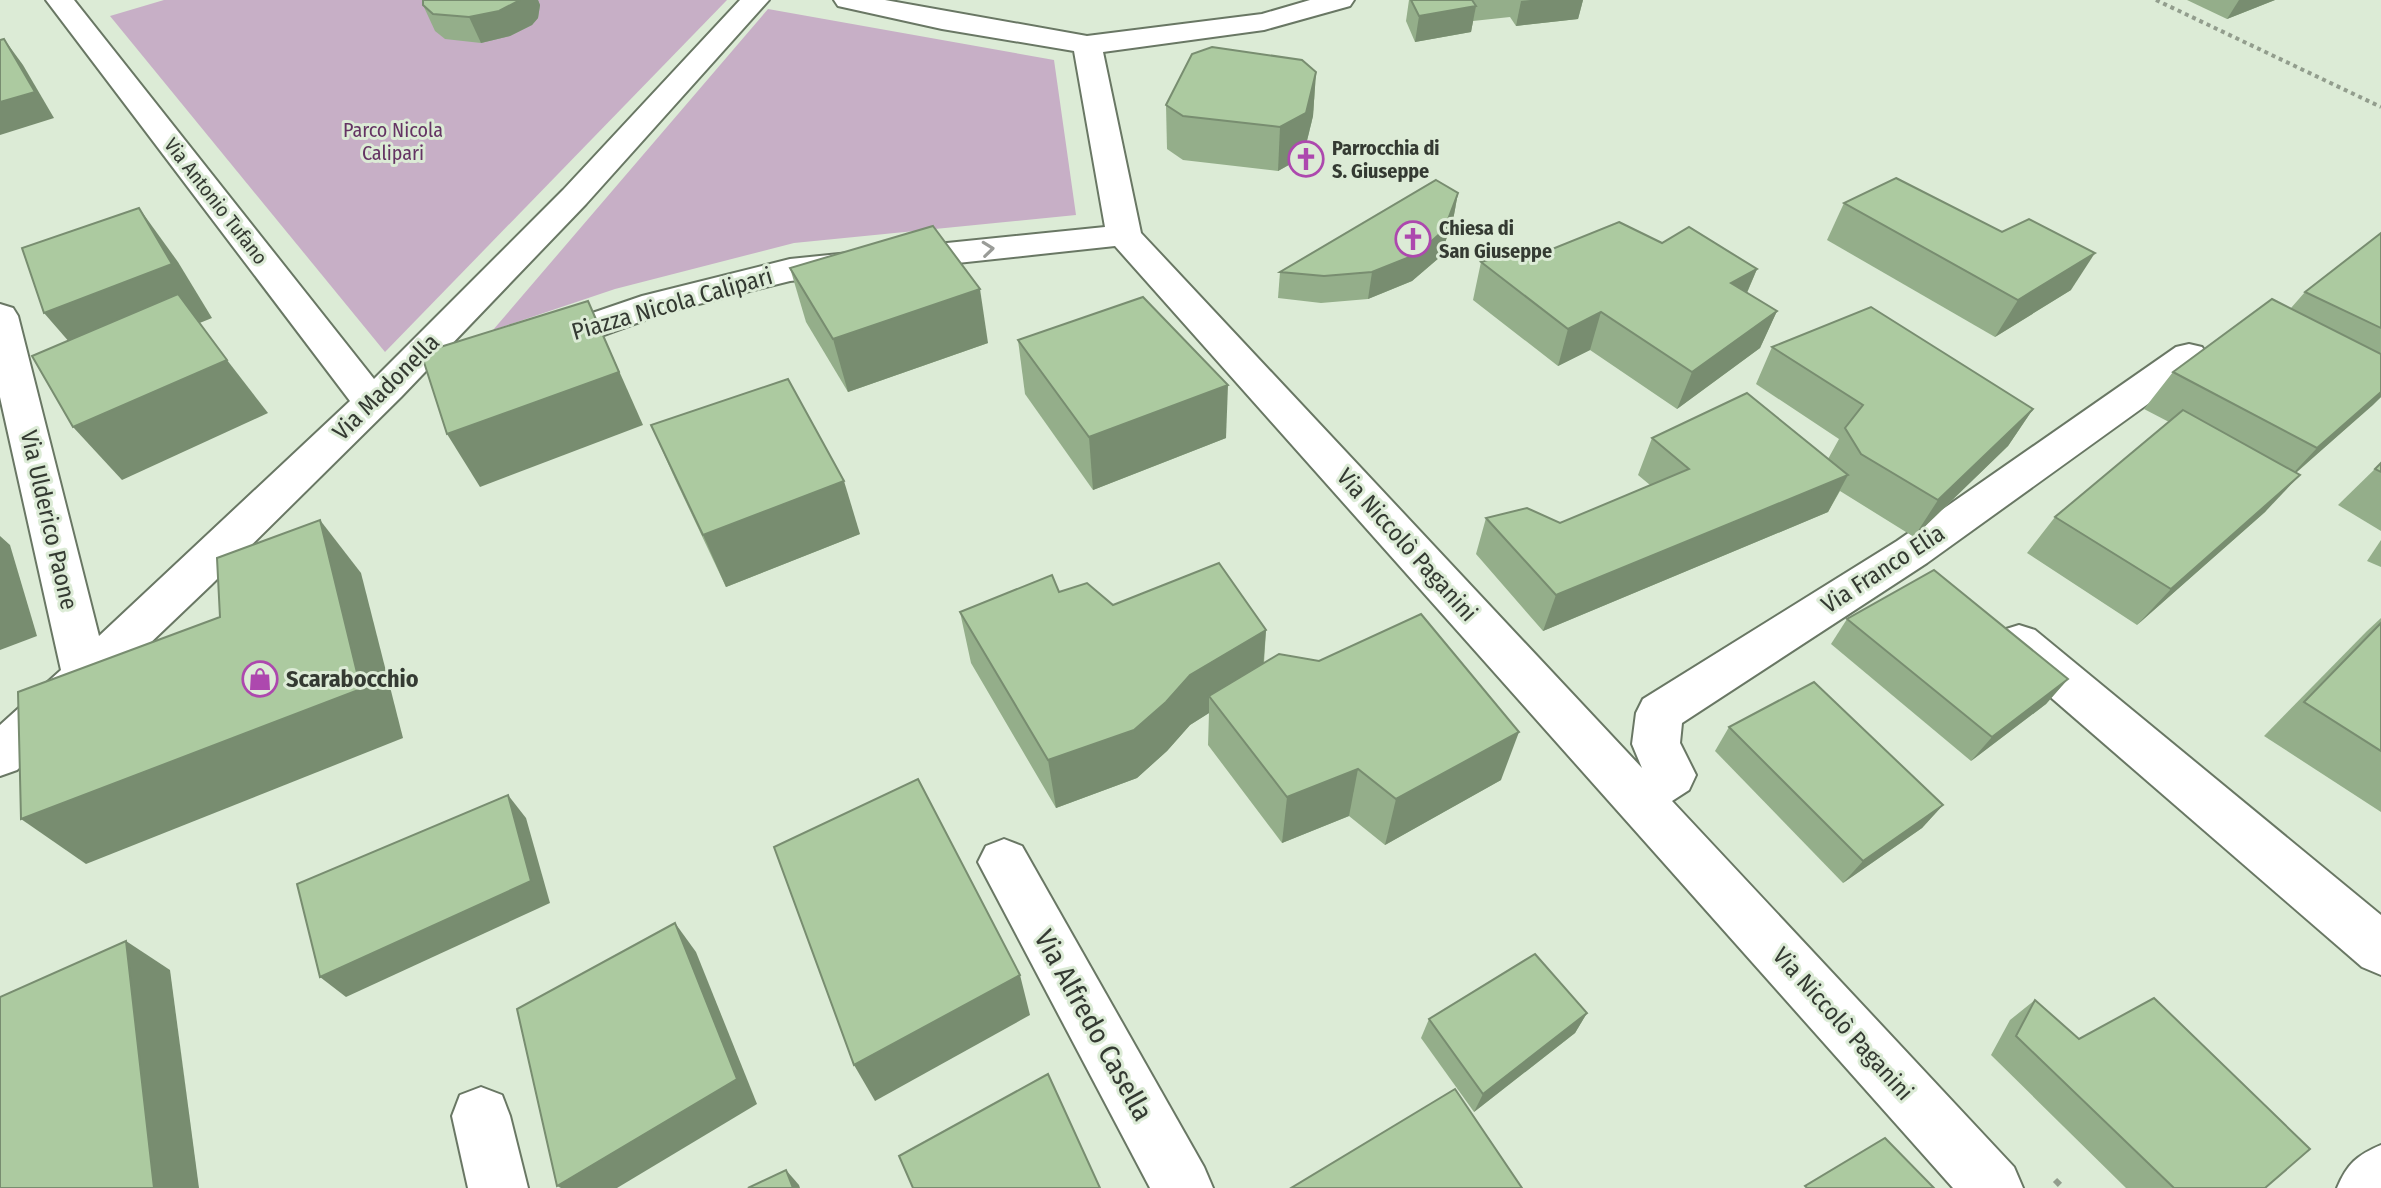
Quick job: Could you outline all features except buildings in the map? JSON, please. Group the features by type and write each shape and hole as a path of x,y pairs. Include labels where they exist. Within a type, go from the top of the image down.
{"street":[{"name":"Via Antonio Tufano","path":"60,0 372,403"},
{"name":"Via Madonella","path":"0,755 86,677 372,403 677,87 755,0"},
{"path":"848,0 944,10 1087,45 1264,22 1340,0"},
{"path":"1087,45 1124,235"},
{"name":"Piazza Nicola Calipari","path":"507,356 655,304 790,270 1124,235"},
{"name":"Via Niccolò Paganini","path":"1124,235 1993,1188"},
{"name":"Via Ulderico Paone","path":"0,316 86,677"},
{"name":"Via Franco Elia","path":"1637,797 1672,775 1656,744 1660,713 1912,552 2189,356"},
{"path":"372,403 447,377"},
{"path":"1912,552 1948,583"},
{"path":"1984,613 2381,949"},
{"name":"Via Alfredo Casella","path":"1004,862 1183,1188"},
{"path":"481,1116 498,1188"},
{"path":"2367,1188 2381,1175"}],"path":[{"path":"2156,0 2381,107"}],"green space":[{"name":"Parco Nicola Calipari","path":"164,0 727,0 385,352 110,16"},
{"path":"768,9 1054,60 1076,215 794,243 615,289 493,330"}],"place":[{"name":"Parrocchia di S. Giuseppe","path":"1306,159"},
{"name":"Chiesa di San Giuseppe","path":"1413,239"},
{"name":"Scarabocchio","path":"260,679"}]}
